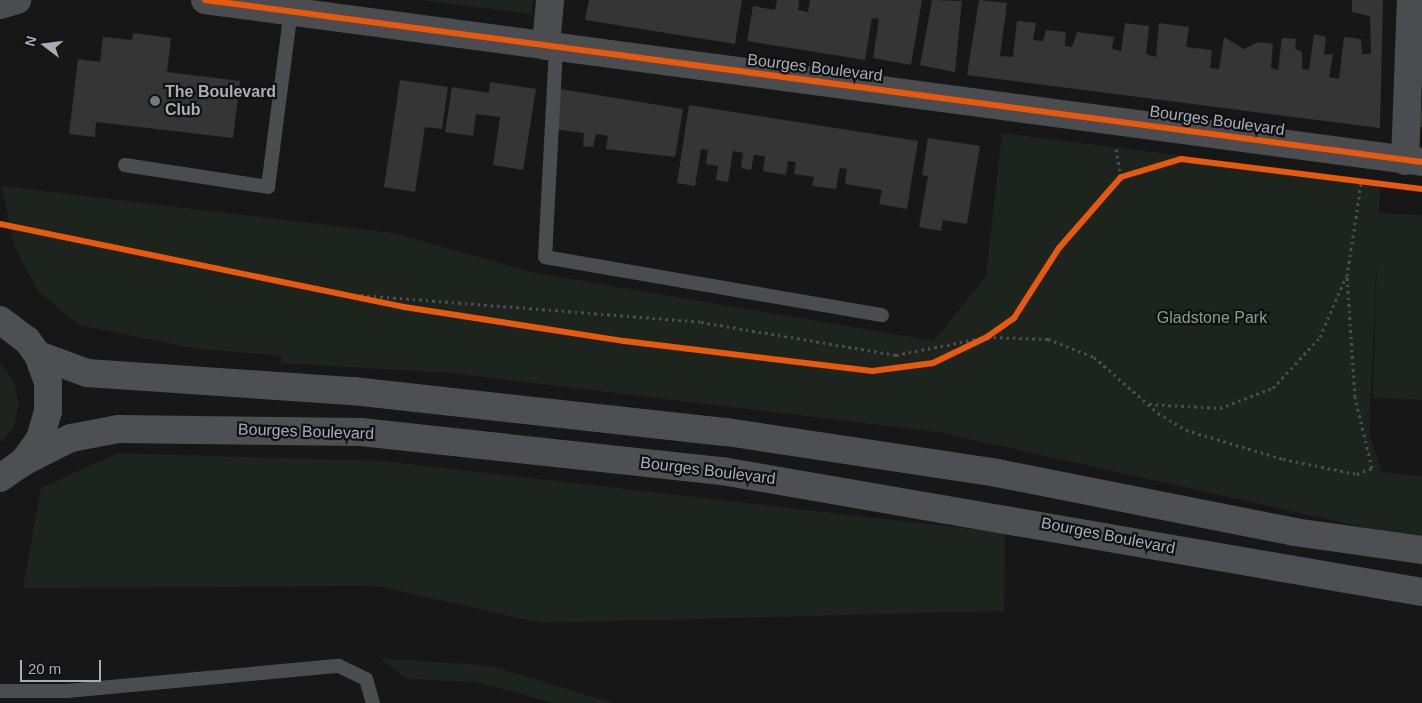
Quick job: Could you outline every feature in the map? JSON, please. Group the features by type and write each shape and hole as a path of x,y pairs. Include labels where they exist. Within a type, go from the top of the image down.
{"main road":[{"path":"0,320 27,340 38,355 48,382 48,411 40,439 8,477"},
{"path":"38,355 88,373 353,391 727,432 997,472 1294,532 1422,550"},
{"name":"Bourges Boulevard","path":"8,477 71,438 118,429 361,432 722,471 1422,592"}],"street":[{"path":"0,5 17,0"},
{"name":"Bourges Boulevard","path":"205,0 290,9 551,47 1414,162"},
{"path":"550,0 551,47"},
{"path":"1414,3 1414,162"}],"lane":[{"path":"125,165 268,187 290,9"},
{"path":"551,47 545,258 882,315"},
{"path":"0,691 67,691 339,666 366,679 374,703"}],"path":[{"path":"1114,184 1129,175"},
{"path":"335,293 455,299 701,322 896,355 987,337 1048,339 1069,344 1094,357 1149,404 1186,430 1224,444 1357,474 1372,468 1355,397 1346,276 1361,183"},
{"path":"1149,404 1220,408 1273,388 1320,337 1346,276"},
{"path":"325,291 424,310"},
{"path":"947,356 987,337 1000,328"}],"green space":[{"path":"419,0 533,0 532,14"},
{"name":"Gladstone Park","path":"1002,133 1380,181 1379,213 1422,215 1422,400 1373,398 1377,254 1369,435 1382,472 1422,476 1422,535 1367,528 938,432 450,373 280,363 283,356 198,349 79,325 39,292 14,246 2,186 393,233 536,273 934,341 986,276"},
{"path":"0,363 13,380 19,403 13,429 0,443"},
{"path":"118,453 383,461 1005,533 1004,611 541,623 377,586 23,588 41,488"},
{"path":"380,658 492,666 613,703 554,703 477,682 407,679"}],"building":[{"path":"589,0 742,0 735,44 585,20"},
{"path":"777,0 799,0 798,10 808,12 810,0 922,0 911,65 873,58 879,19 872,18 865,60 747,41 753,6 775,10"},
{"path":"932,0 962,1 955,72 920,65"},
{"path":"979,0 1007,3 1000,56 1013,57 1017,21 1036,23 1033,40 1043,41 1046,30 1066,32 1065,46 1072,47 1077,32 1114,37 1112,49 1121,51 1125,23 1149,26 1146,54 1156,57 1159,23 1189,27 1186,47 1212,50 1210,68 1219,69 1224,37 1244,49 1258,42 1273,44 1271,68 1278,70 1282,38 1296,39 1295,49 1302,52 1302,69 1309,70 1314,34 1326,37 1324,55 1333,54 1329,77 1339,79 1344,37 1361,39 1362,54 1371,54 1370,16 1352,12 1352,0 1383,0 1380,128 967,75"},
{"name":"The Boulevard Club","path":"133,33 171,38 167,72 240,81 233,138 96,122 95,137 69,134 78,59 100,62 103,37 132,40"},
{"path":"400,80 448,87 442,129 425,127 415,192 384,187"},
{"path":"490,82 536,89 523,170 493,165 500,117 476,114 473,136 445,132 452,87 489,93"},
{"path":"560,89 683,109 675,157 606,149 608,136 596,134 593,147 583,146 584,133 553,129"},
{"path":"689,105 918,141 907,209 879,204 882,190 845,184 847,169 840,168 836,189 812,186 814,177 794,174 796,162 788,161 786,175 763,171 765,156 754,155 751,170 741,168 743,153 733,151 728,182 716,180 718,166 706,164 708,150 701,149 695,186 677,183"},
{"path":"1420,107 1422,107 1422,127 1420,127"},
{"path":"928,138 980,146 967,224 943,220 941,231 919,227 928,176 922,175"}],"cycle path":[{"path":"205,0 1422,162"},
{"path":"0,224 404,307 624,341 872,371 933,363 987,337 1014,318 1059,248 1121,177 1181,159 1422,189"}],"place":[{"name":"The Boulevard Club","path":"155,101"}]}
